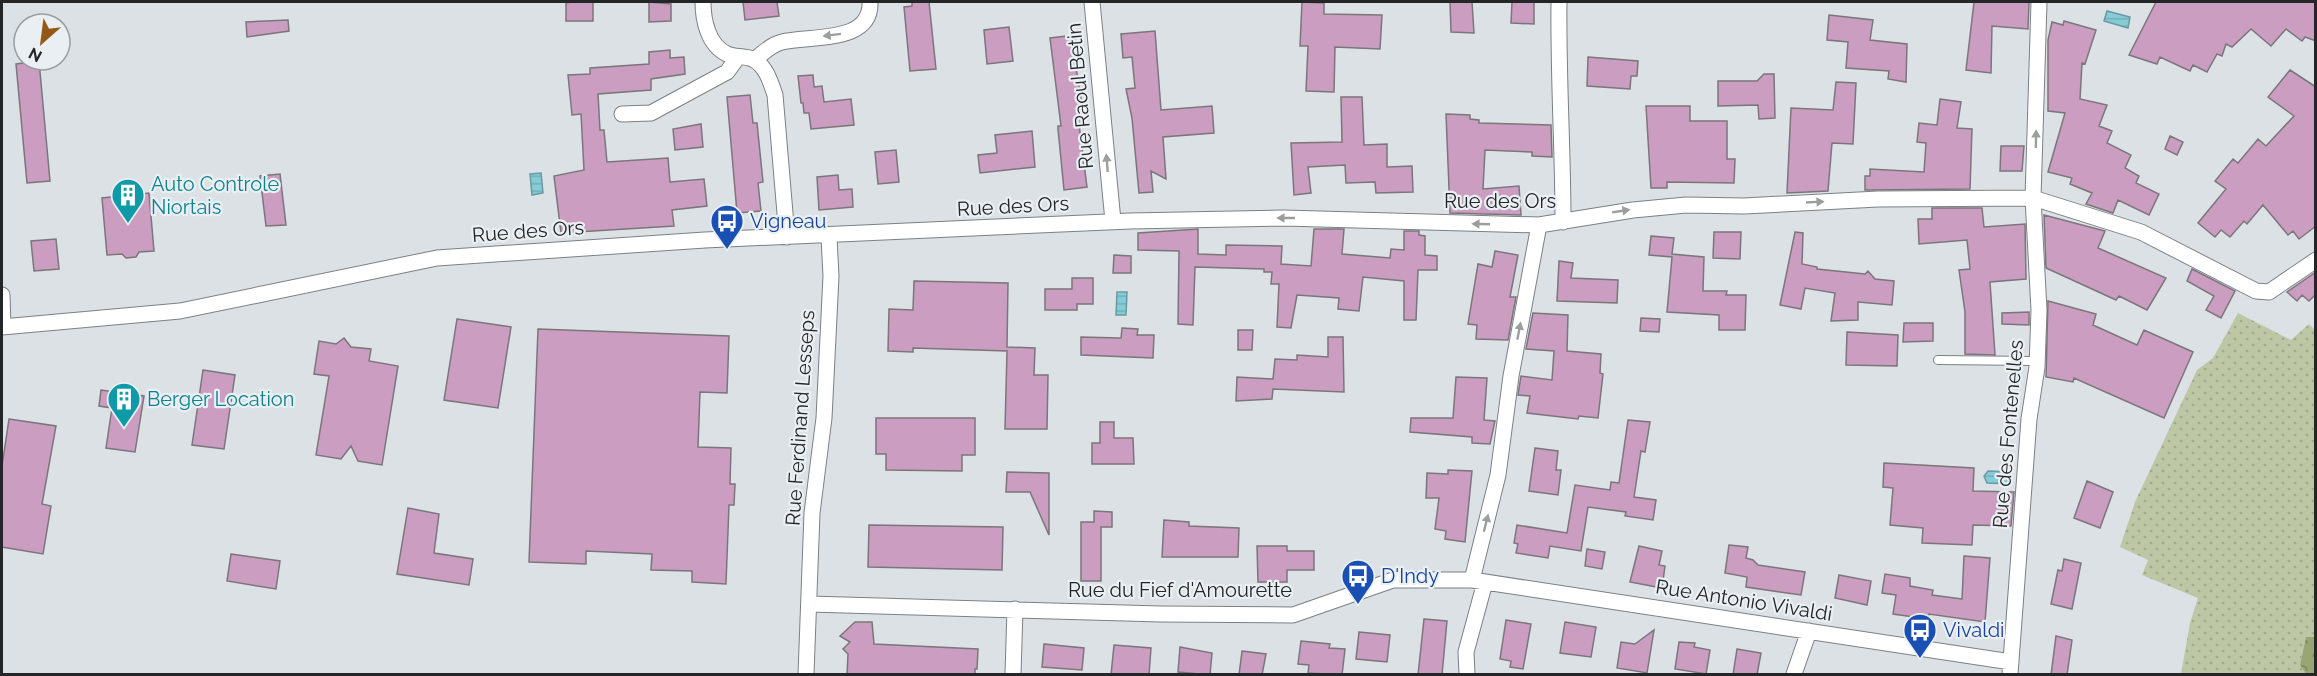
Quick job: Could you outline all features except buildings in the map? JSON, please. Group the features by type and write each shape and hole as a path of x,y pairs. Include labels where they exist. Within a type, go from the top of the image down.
{"street":[{"path":"703,2 703,16 715,45 726,54 754,60 767,74 776,95 787,237"},
{"path":"754,60 779,42 847,33 863,25 871,12 870,2"},
{"name":"Rue Raoul Betin","path":"1092,2 1113,221"},
{"path":"1559,2 1558,90 1563,222"},
{"name":"Rue des Fontenelles","path":"2010,668 2030,419 2037,360 2039,310 2033,198 2039,2"},
{"path":"622,114 651,113 727,72 738,57"},
{"name":"Rue des Ors","path":"2,327 180,311 437,258 705,240 829,237 1113,221 1284,218 1539,225 1633,210 1686,205 1744,206 1878,199 2033,198 2141,232 2256,291 2269,292 2316,260"},
{"path":"1467,675 1466,652 1498,475 1511,376 1539,225"},
{"name":"Rue Ferdinand Lesseps","path":"810,604 812,513 824,418 831,276 829,237"},
{"path":"2,295 2,327"},
{"name":"Rue du Fief d'Amourette","path":"810,604 1293,615 1393,580 1478,581"},
{"name":"Rue Antonio Vivaldi","path":"1478,581 1809,631 2010,668"},
{"path":"806,675 810,604"},
{"path":"1013,675 1015,609"},
{"path":"1794,675 1809,631"}],"lane":[{"path":"1938,360 2037,360"}],"green space":[{"path":"2238,313 2291,340 2309,324 2315,330 2316,637 2306,638 2300,665 2306,674 2181,674 2190,623 2198,598 2142,575 2148,560 2120,547 2135,502 2197,370 2213,358"},
{"path":"2306,637 2315,637 2315,674 2306,674 2300,665"}],"water":[{"path":"2107,11 2130,17 2128,28 2104,21"},
{"path":"541,173 543,193 532,195 530,174"},
{"path":"1117,292 1127,292 1126,315 1116,315"},
{"path":"1988,471 2012,472 2011,484 1987,483 1984,476"}],"place":[{"name":"Auto Controle Niortais","path":"128,224"},
{"name":"Vigneau","path":"727,250"},
{"name":"Berger Location","path":"124,428"},
{"name":"D'Indy","path":"1358,605"},
{"name":"Vivaldi","path":"1920,659"}]}
